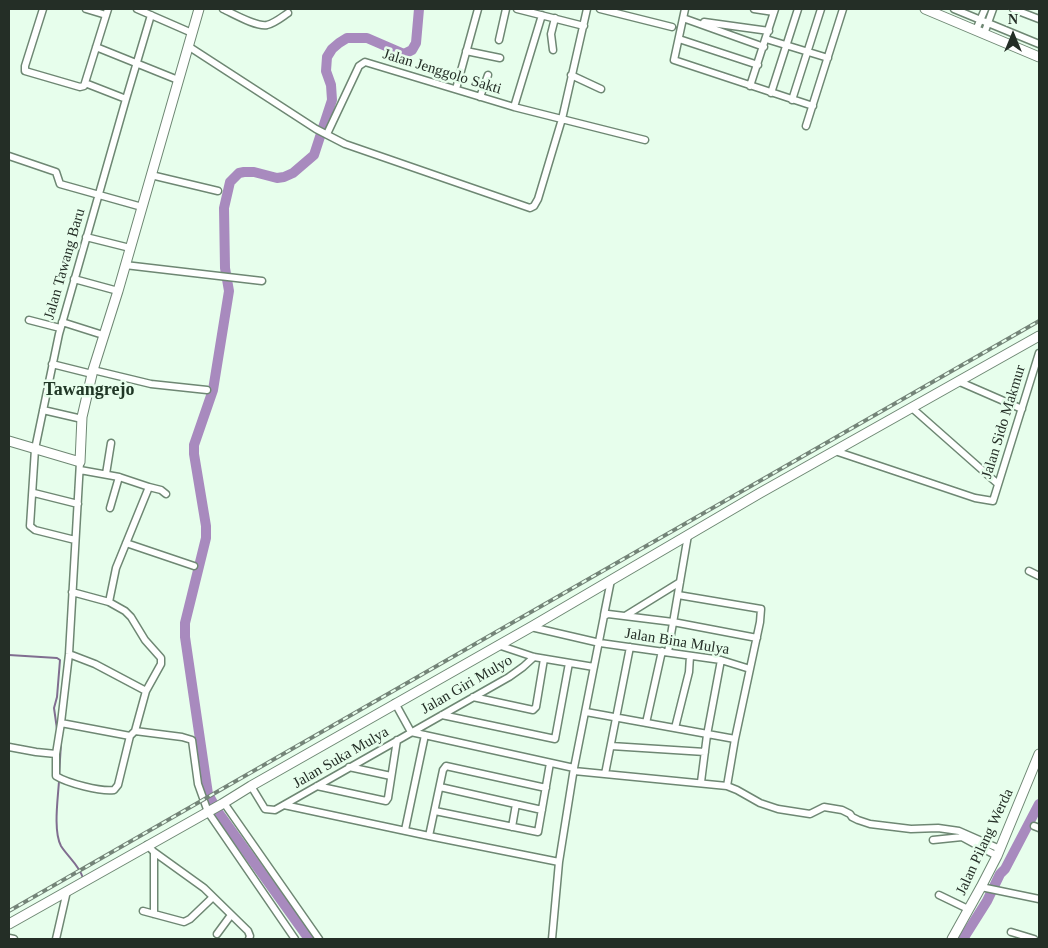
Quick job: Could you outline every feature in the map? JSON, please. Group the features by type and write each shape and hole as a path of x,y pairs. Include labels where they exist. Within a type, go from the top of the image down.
{"main road":[{"path":"9,441 80,466 82,419 92,372 118,291 199,9"},
{"path":"925,9 1039,57"},
{"path":"9,924 1039,336"},
{"name":"Jalan Pilang Werda","path":"952,939 968,908 984,888 1039,754"}],"street":[{"path":"43,9 25,71 80,87 84,86 107,12 86,9"},
{"path":"137,9 192,33"},
{"path":"223,9 263,25 270,24 288,13"},
{"path":"456,89 478,9"},
{"path":"499,40 506,9"},
{"path":"517,9 584,26"},
{"path":"188,46 316,129 345,144 530,208 534,206 538,199 562,119 587,9"},
{"path":"600,9 672,27"},
{"path":"685,9 675,60 813,106"},
{"path":"750,86 775,11 754,9"},
{"path":"772,93 798,9"},
{"path":"792,100 822,9"},
{"path":"806,126 842,9"},
{"path":"954,9 1039,44"},
{"path":"980,32 980,20 985,9"},
{"path":"980,32 988,23 993,9"},
{"path":"1016,9 1039,19"},
{"name":"Jalan Tawang Baru","path":"76,540 35,530 30,525 36,449 61,325 152,15"},
{"path":"514,106 542,15"},
{"path":"553,50 551,34 555,18"},
{"path":"683,18 769,31"},
{"path":"691,20 764,47"},
{"path":"679,39 758,65"},
{"path":"766,39 828,58"},
{"path":"96,47 178,80"},
{"path":"466,51 500,58"},
{"name":"Jalan Jenggolo Sakti","path":"326,134 359,66 363,63 480,97 645,140"},
{"path":"480,97 488,75"},
{"path":"571,76 601,89"},
{"path":"85,83 126,99"},
{"path":"9,156 56,172 60,184 142,207"},
{"path":"151,175 218,191"},
{"path":"86,237 130,248"},
{"path":"125,265 262,281"},
{"path":"74,279 118,291"},
{"path":"29,320 103,335"},
{"name":"Jalan Sido Makmur","path":"835,451 975,498 990,501 994,499 1039,353"},
{"path":"52,364 152,384 207,390"},
{"path":"960,382 1022,409"},
{"path":"912,408 998,484"},
{"path":"43,410 82,419"},
{"path":"106,474 111,443"},
{"path":"72,592 109,602 129,615 145,640 160,654 161,658 161,664 146,691 122,766 118,785 114,790 104,790 56,776 56,754 69,654 72,592 80,466 119,476 161,490 166,494"},
{"path":"110,508 119,476"},
{"path":"109,602 116,568 149,487"},
{"path":"34,493 78,504"},
{"path":"646,723 673,622 688,535"},
{"path":"126,543 194,566"},
{"path":"1029,572 1039,576"},
{"path":"552,939 559,862 574,770 611,579"},
{"path":"626,616 680,582"},
{"path":"678,595 761,609 757,638 727,786"},
{"path":"604,615 673,622 757,638"},
{"name":"Jalan Bina Mulya","path":"530,626 600,643 721,660 750,669"},
{"path":"497,645 534,657 594,667"},
{"path":"605,774 630,647"},
{"path":"69,654 95,664 146,691"},
{"path":"675,728 689,672 690,656"},
{"name":"Jalan Giri Mulyo","path":"411,732 517,671 534,657"},
{"path":"472,697 533,710 536,707 544,659"},
{"path":"700,782 721,660"},
{"path":"442,715 555,739 569,663"},
{"path":"395,703 411,732 574,770 727,786 760,803 778,809 810,814 824,807 842,810 852,817 870,824 911,829 938,828 959,831 998,853"},
{"path":"586,712 735,739"},
{"path":"61,723 132,733 182,737 192,740 198,784 209,811 295,939"},
{"name":"Jalan Suka Mulya","path":"284,804 411,732"},
{"path":"405,830 424,735"},
{"path":"317,786 386,801 398,740"},
{"path":"611,746 705,752"},
{"path":"9,747 56,754"},
{"path":"435,811 538,832 550,763"},
{"path":"429,836 443,770 446,766 546,788"},
{"path":"349,767 391,776"},
{"path":"250,786 263,807 267,810 275,810 284,804 559,862"},
{"path":"440,787 542,810"},
{"path":"223,803 319,939"},
{"path":"512,827 516,804"},
{"path":"933,840 962,836 998,853"},
{"path":"148,844 154,852 204,888 248,931 249,939"},
{"path":"154,852 154,914"},
{"path":"984,888 1039,899"},
{"path":"56,939 67,891"},
{"path":"939,895 968,908"},
{"path":"143,911 184,922 190,919 213,898"},
{"path":"217,934 231,915"},
{"path":"1011,932 1034,939"},
{"path":"9,938 14,939"}],"waterway":[{"path":"309,939 218,812 208,794 185,637 185,623 206,538 206,526 194,445 213,390 229,291 225,268 224,208 230,182 239,173 244,172 254,172 277,178 284,177 293,173 314,155 332,100 331,85 326,71 327,57 332,49 347,38 367,38 404,54 412,50 416,43 419,9"},
{"path":"9,655 57,658 60,660 57,697 54,708 57,729"},
{"path":"59,776 61,743"},
{"path":"59,781 57,832 61,846 76,865 83,878"},
{"path":"963,939 987,901 1039,804"}],"railway":[{"path":"9,911 1039,321"}],"district":[{"name":"Tawangrejo","path":"89,390"}]}
